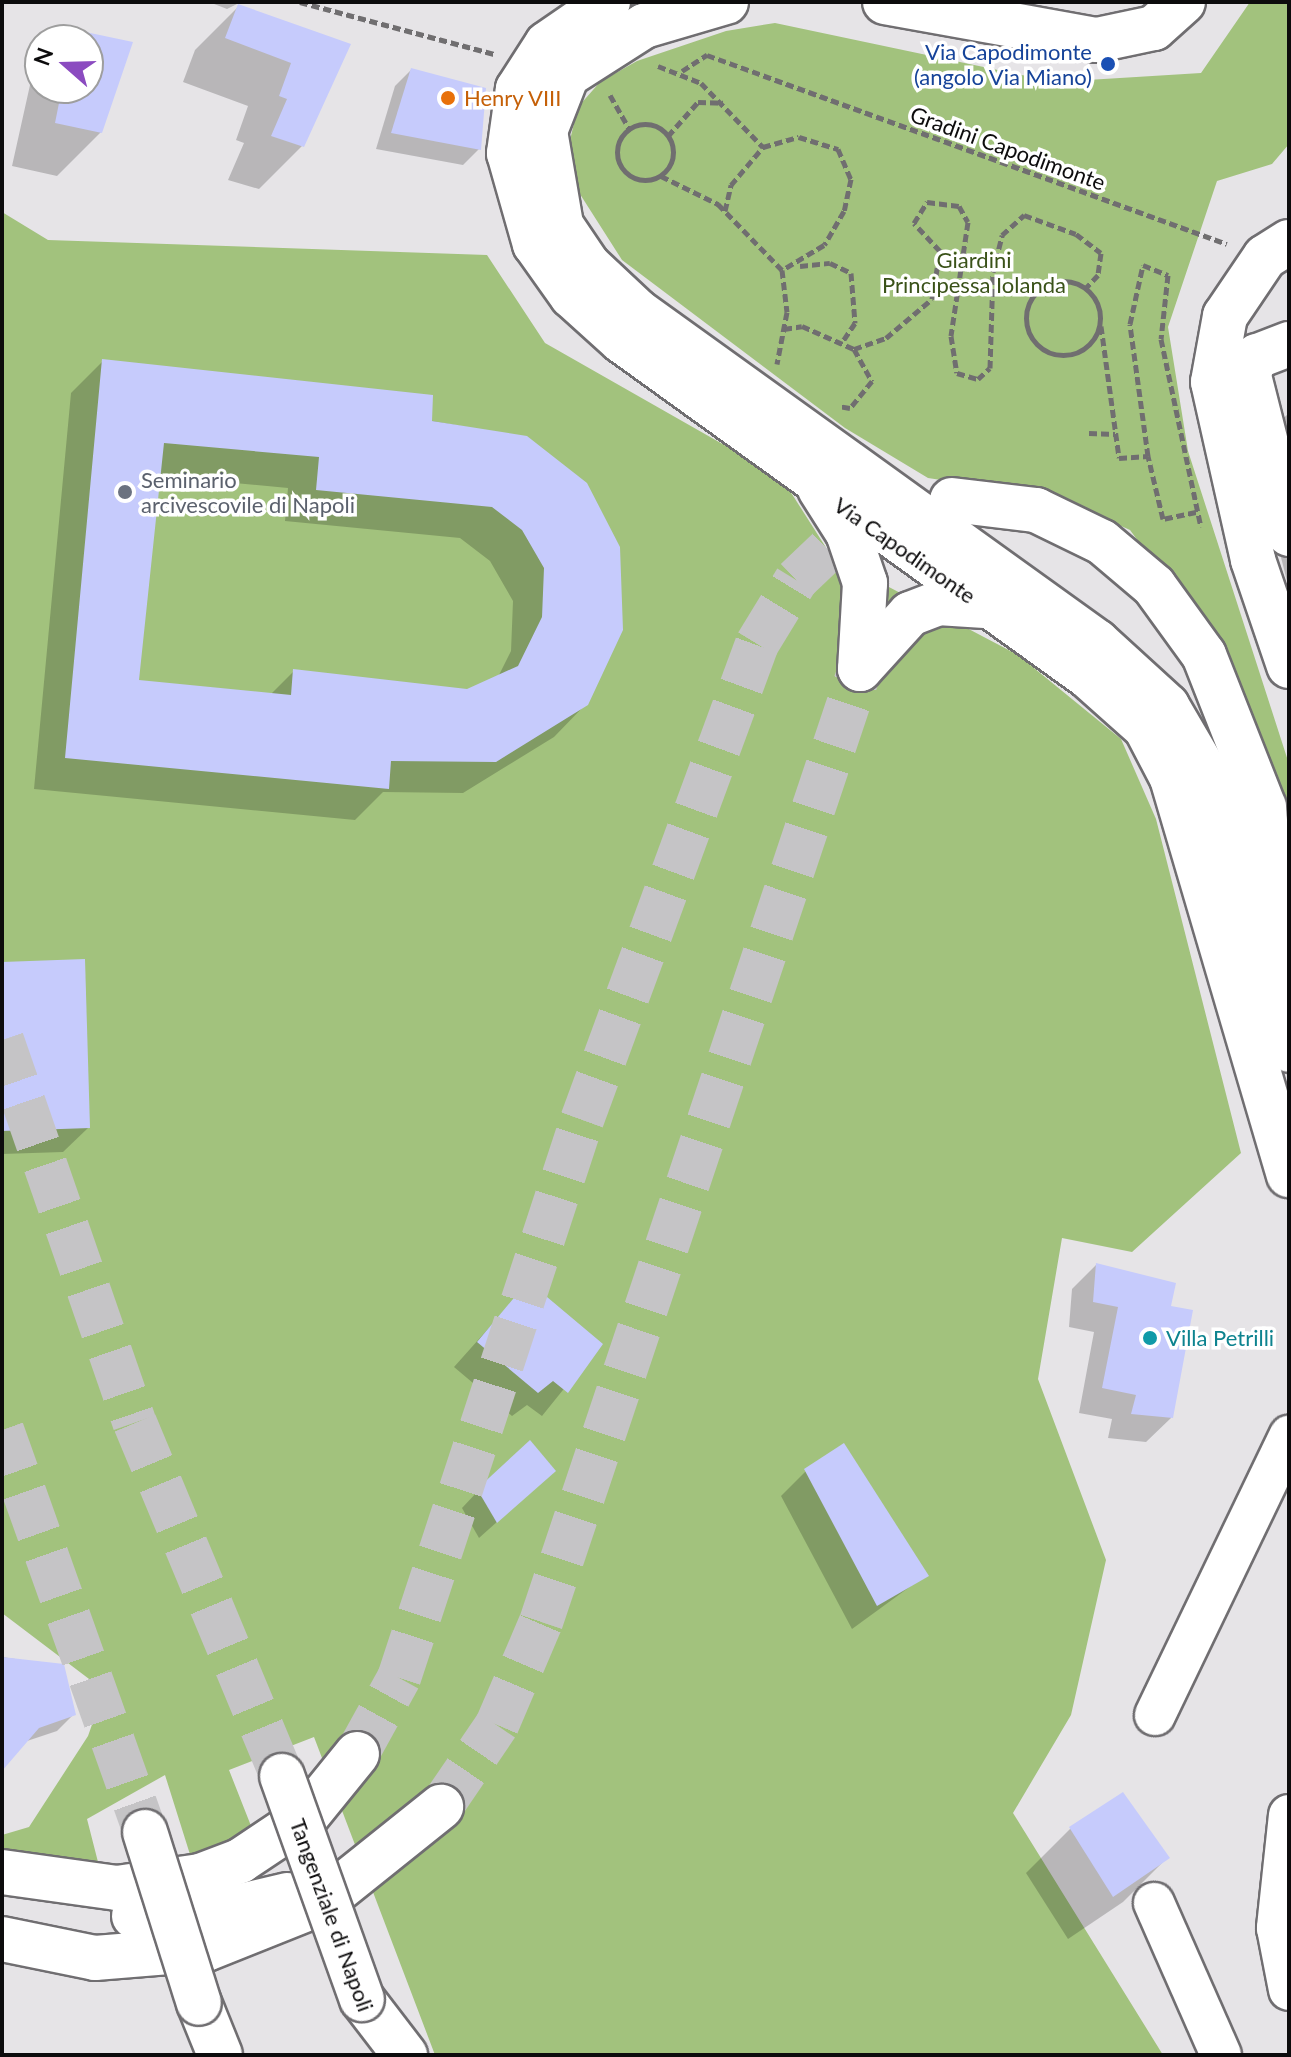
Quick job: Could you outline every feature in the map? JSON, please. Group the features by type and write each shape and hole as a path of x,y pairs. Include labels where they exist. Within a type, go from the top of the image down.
{"main road":[{"path":"530,64 608,2"},
{"name":"Via Capodimonte","path":"726,2 644,26 567,75 545,131 561,225 588,265 637,311 1149,686 1187,731 1215,788 1278,997 1289,1050"},
{"path":"885,2 1097,40 1154,28 1183,2"},
{"name":"Via Capodimonte","path":"530,64 513,110 509,153 522,215 551,270 622,341 820,489 1126,706 1165,761 1289,1175"},
{"path":"1289,242 1265,257 1225,316 1253,560 1289,666"},
{"path":"1230,377 1257,356 1289,344"},
{"path":"1230,377 1289,534"},
{"path":"820,489 848,533 865,583 860,669 910,614 938,603 985,606"},
{"path":"952,500 1036,510 1102,542 1154,586 1187,630 1225,696 1264,807 1278,997"},
{"path":"2,1872 117,1888 200,1876 240,1861 306,1817 357,1754"},
{"name":"Tangenziale di Napoli","path":"282,1776 381,2055"},
{"path":"2,1939 95,1958 168,1957 287,1921 441,1807"},
{"path":"145,1832 193,2004 199,2055"},
{"path":"2,1897 117,1917 212,1913 347,1878"},
{"path":"362,1999 405,2055"},
{"path":"193,2004 220,2055"}],"street":[{"path":"1155,1715 1289,1436"},
{"path":"1289,1815 1277,1928 1289,1990"},
{"path":"1154,1903 1221,2055"}],"path":[{"path":"300,2 530,64"},
{"name":"Gradini Capodimonte","path":"682,71 707,55 1226,243"},
{"path":"657,66 682,71 725,103 763,147"},
{"path":"608,90 630,130"},
{"path":"661,176 671,162 668,136 698,102 725,103"},
{"path":"668,136 645,124 630,130 618,146 619,165 634,178 661,176 725,211 782,270 784,329 777,365"},
{"path":"725,211 731,185 763,147 799,137 838,149 851,179 844,211 824,245 798,266"},
{"path":"854,349 886,338 932,299 940,251 914,223 927,202 959,206 968,222 951,336 957,373 978,379 990,368 1002,235 1024,215 1076,234 1101,253 1098,275 1086,288"},
{"path":"782,270 830,263 851,273 855,323 842,342"},
{"path":"1168,275 1143,265 1130,324 1148,456 1163,519 1196,512"},
{"path":"1100,321 1091,342 1070,355 1045,351 1029,332 1027,308 1041,288 1063,280 1086,288 1100,321 1119,458 1148,456"},
{"path":"784,329 802,326 854,349 872,381 850,408 823,403"},
{"path":"765,356 788,374"},
{"path":"1089,433 1115,434"}],"green space":[{"name":"Giardini Principessa Iolanda","path":"1250,2 1289,2 1289,144 1272,164 1217,181 1168,327 1188,451 1289,764 1289,877 1234,672 1130,530 1059,498 928,478 845,428 622,260 578,191 569,144 578,107 600,82 637,61 726,31 775,23 1055,82 1201,73"},
{"path":"2,212 48,240 487,255 545,343 733,450 790,491 832,557 1018,655 1121,739 1156,819 1241,1153 1132,1252 1062,1238 1038,1379 1106,1560 1071,1715 1013,1813 1163,2055 435,2055 314,1737 229,1770 255,1836 193,1864 165,1775 87,1819 98,1862 2,1854 2,1835 29,1827 88,1736 100,1702 97,1685 2,1613"}],"building":[{"path":"238,4 351,44 304,147 271,136 287,99 279,96 291,63 225,38"},
{"path":"104,36 133,42 102,133 55,123 59,104 104,104"},
{"path":"411,68 486,88 481,150 391,133"},
{"path":"102,359 433,395 432,421 527,436 587,483 620,547 623,630 588,705 496,762 391,761 389,789 65,758","holes":["164,443 319,457 316,490 492,507 522,530 544,568 542,617 518,666 467,689 293,669 291,695 139,680"]},
{"path":"85,959 90,1128 2,1131 2,962"},
{"name":"Villa Petrilli","path":"1096,1263 1176,1283 1171,1306 1193,1310 1173,1418 1131,1414 1136,1395 1102,1388 1118,1307 1093,1302"},
{"path":"528,1281 603,1344 568,1393 553,1381 538,1393 477,1342"},
{"path":"530,1440 556,1471 497,1523 477,1489"},
{"path":"844,1443 929,1576 877,1606 804,1469"},
{"path":"2,1657 64,1664 76,1715 39,1728 2,1771"},
{"path":"1123,1792 1170,1858 1113,1897 1069,1827"}],"tunnel":[{"path":"357,1754 399,1678 582,1120 757,644 796,580 835,543 880,516"},
{"path":"441,1807 497,1725 541,1622 860,669"},
{"path":"2,1040 135,1423 282,1776"},
{"path":"2,1430 145,1832"}],"place":[{"name":"Via Capodimonte (angolo Via Miano)","path":"1108,64"},
{"name":"Henry VIII","path":"448,98"},
{"name":"Seminario arcivescovile di Napoli","path":"125,492"},
{"name":"Villa Petrilli","path":"1150,1338"}]}
